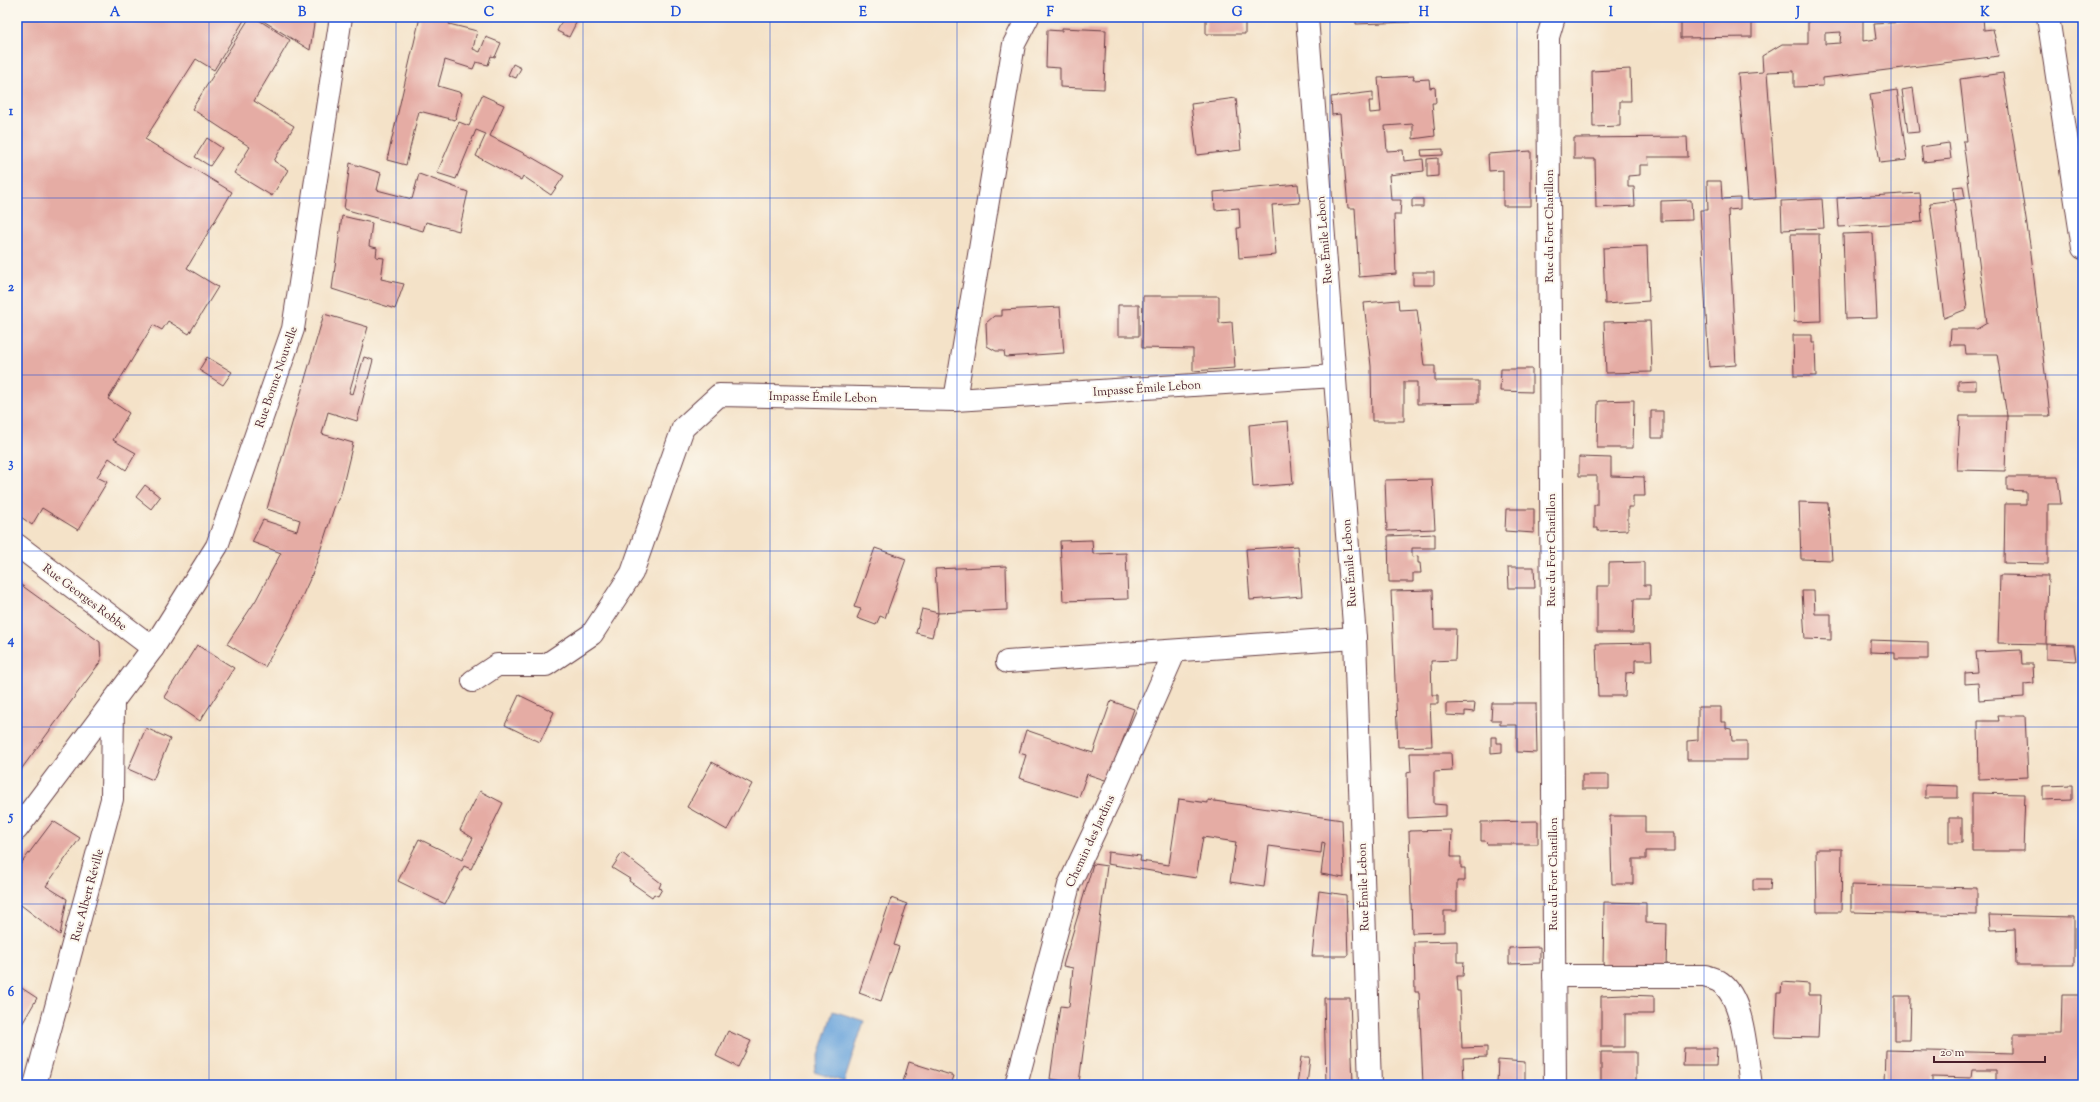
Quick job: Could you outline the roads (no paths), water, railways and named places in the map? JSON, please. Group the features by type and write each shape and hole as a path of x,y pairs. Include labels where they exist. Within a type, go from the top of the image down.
{"street":[{"name":"Rue Bonne Nouvelle","path":"17,829 153,648 218,546 293,328 341,17"},
{"path":"955,400 1014,44 1028,17"},
{"name":"Rue Émile Lebon","path":"1307,17 1355,638 1370,1085"},
{"name":"Rue du Fort Chatillon","path":"1554,17 1548,37 1554,1085"},
{"path":"2048,17 2083,248"},
{"name":"Impasse Émile Lebon","path":"473,681 497,665 546,665 592,634 632,573 683,428 718,395 955,400 1335,376"},
{"name":"Rue Georges Robbe","path":"17,546 153,648"},
{"path":"1007,662 1355,638"},
{"name":"Chemin des Jardins","path":"1016,1085 1069,885 1112,794 1175,651"},
{"name":"Rue Albert Réville","path":"35,1085 112,799 113,701"},
{"path":"1554,976 1705,976 1720,982 1732,995 1738,1009 1750,1085"}],"water":[{"path":"833,1011 864,1021 844,1082 814,1072"}]}
